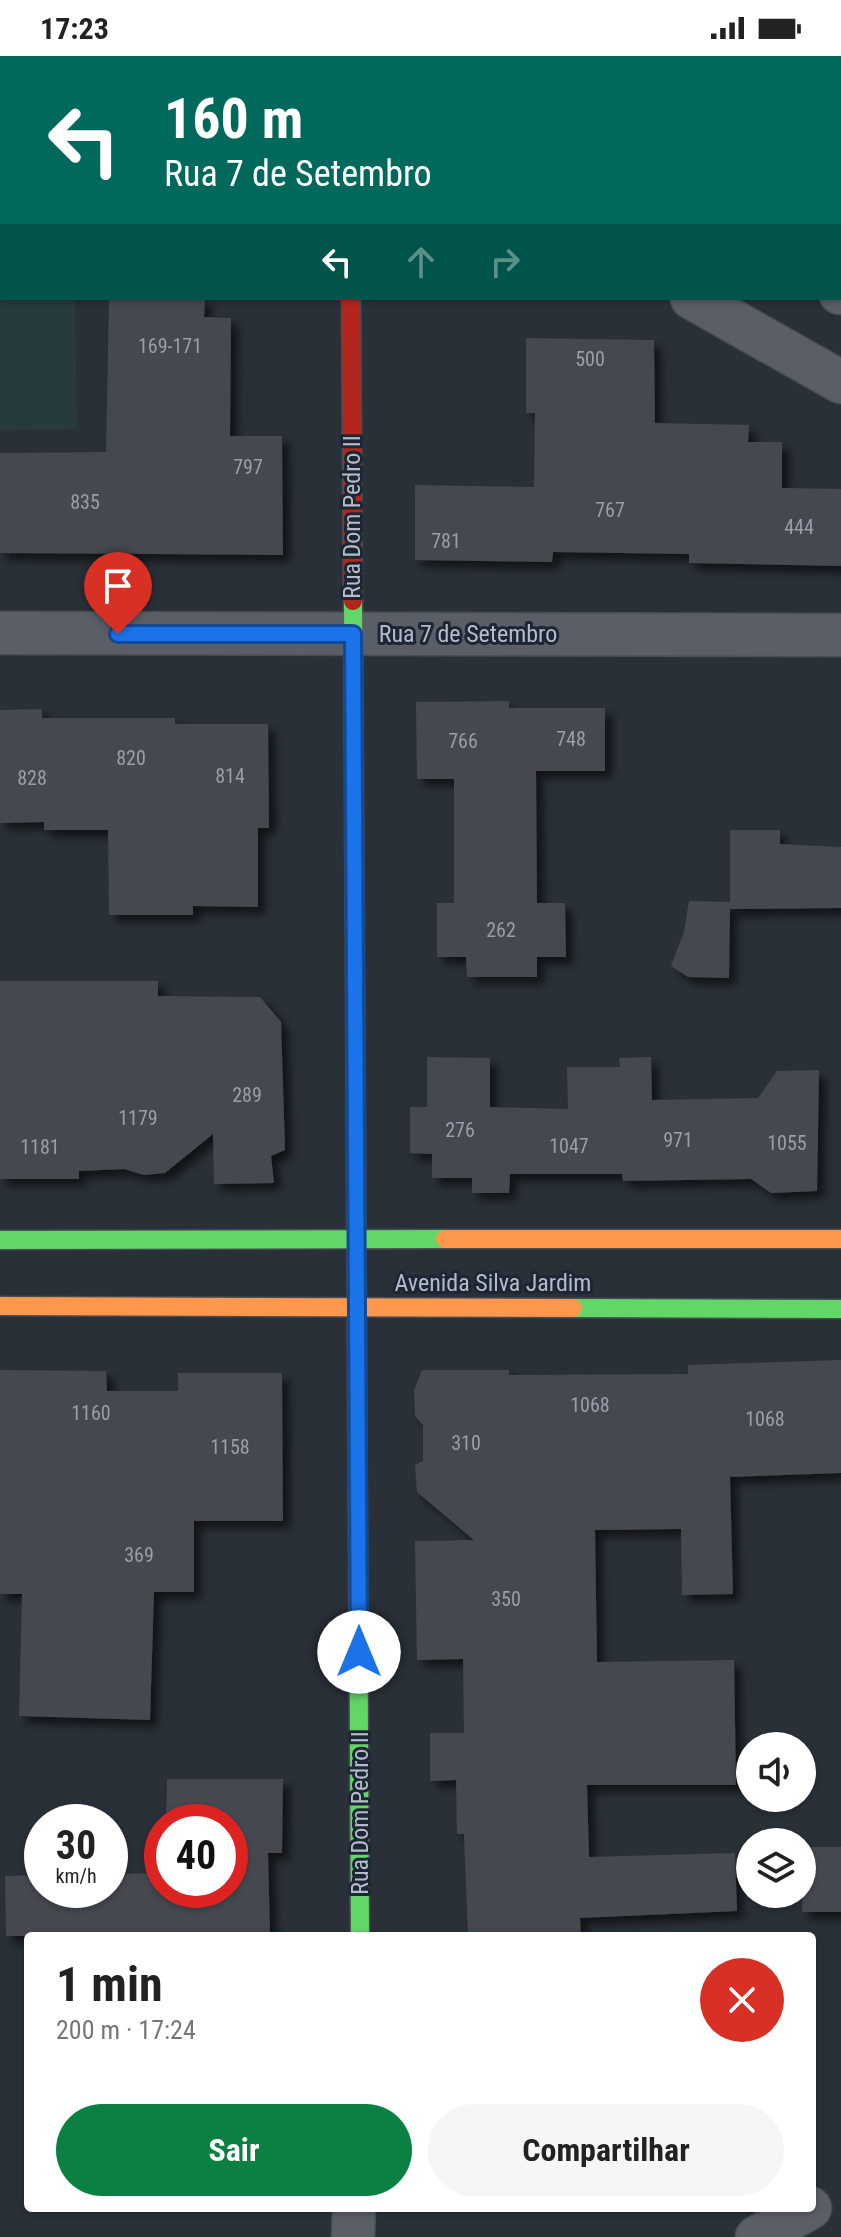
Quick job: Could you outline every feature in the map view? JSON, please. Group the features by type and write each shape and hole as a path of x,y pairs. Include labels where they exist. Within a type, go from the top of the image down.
{"street":[{"name":"Rua Dom Pedro II","path":"351,300 360,1932"},
{"path":"696,300 841,382"},
{"name":"Rua 7 de Setembro","path":"0,633 841,635"},
{"name":"Avenida Silva Jardim","path":"0,1240 841,1239"},
{"name":"Avenida Silva Jardim","path":"0,1306 841,1309"},
{"path":"816,2204 841,2191"},
{"path":"353,2237 354,2212"},
{"path":"757,2237 802,2212"}],"green space":[{"path":"0,300 75,300 77,429 0,430"}],"building":[{"path":"109,300 205,300 204,317 231,318 230,436 282,436 283,555 0,553 0,453 106,452"},
{"path":"526,338 654,340 655,423 749,425 748,442 782,442 782,488 841,489 841,566 689,563 689,554 553,552 552,562 415,560 415,485 534,487 535,413 526,413"},
{"path":"509,701 509,708 605,708 605,771 536,771 537,903 565,903 566,957 537,957 537,977 467,977 466,957 437,957 437,903 454,903 454,779 417,779 416,702"},
{"path":"42,709 42,718 175,718 175,724 268,724 269,828 258,828 258,907 193,906 193,915 109,915 108,830 44,830 44,822 0,823 0,710"},
{"path":"730,830 780,830 780,844 841,847 841,908 730,909"},
{"path":"689,901 730,902 729,978 688,977 671,966 684,932"},
{"path":"0,981 158,981 158,996 260,997 281,1022 285,1150 271,1156 274,1183 214,1184 213,1134 165,1173 144,1175 124,1169 79,1171 79,1179 0,1179"},
{"path":"427,1057 490,1058 490,1107 568,1109 567,1067 620,1067 619,1058 651,1057 652,1100 758,1098 777,1071 819,1070 817,1191 771,1193 751,1179 623,1181 622,1174 510,1174 509,1193 472,1193 472,1178 432,1178 432,1154 410,1153 410,1107 427,1107"},
{"path":"841,1360 841,1473 730,1477 733,1594 682,1595 681,1529 595,1530 597,1662 734,1660 736,1785 587,1785 589,1857 735,1853 737,1911 580,1918 581,1932 468,1932 464,1834 457,1834 456,1780 430,1781 430,1733 464,1733 463,1659 417,1660 415,1541 474,1540 417,1492 415,1465 423,1461 423,1425 415,1416 414,1390 422,1370 509,1370 509,1375 688,1374 688,1365"},
{"path":"0,1370 106,1371 107,1391 178,1391 178,1373 282,1373 283,1521 194,1521 194,1592 154,1592 150,1720 19,1716 22,1594 0,1594"},
{"path":"167,1779 283,1779 282,1853 268,1853 270,1932 24,1932 24,1936 6,1936 5,1876 24,1875 24,1908 128,1908 128,1874 144,1873 144,1908 248,1908 248,1804 166,1804"},
{"path":"816,1847 841,1847 841,1912 802,1912 802,1908 816,1908"}],"traffic: fast":[{"path":"353,601 356,1164"},
{"path":"0,1240 445,1239"},
{"path":"573,1308 841,1309"},
{"path":"358,1544 360,1932"}],"traffic: slow":[{"path":"356,1164 358,1544"},
{"path":"445,1239 841,1239"},
{"path":"0,1306 573,1308"}],"traffic: jam":[{"path":"351,300 353,601"}],"route":[{"path":"118,634 353,634 359,1652"}]}
